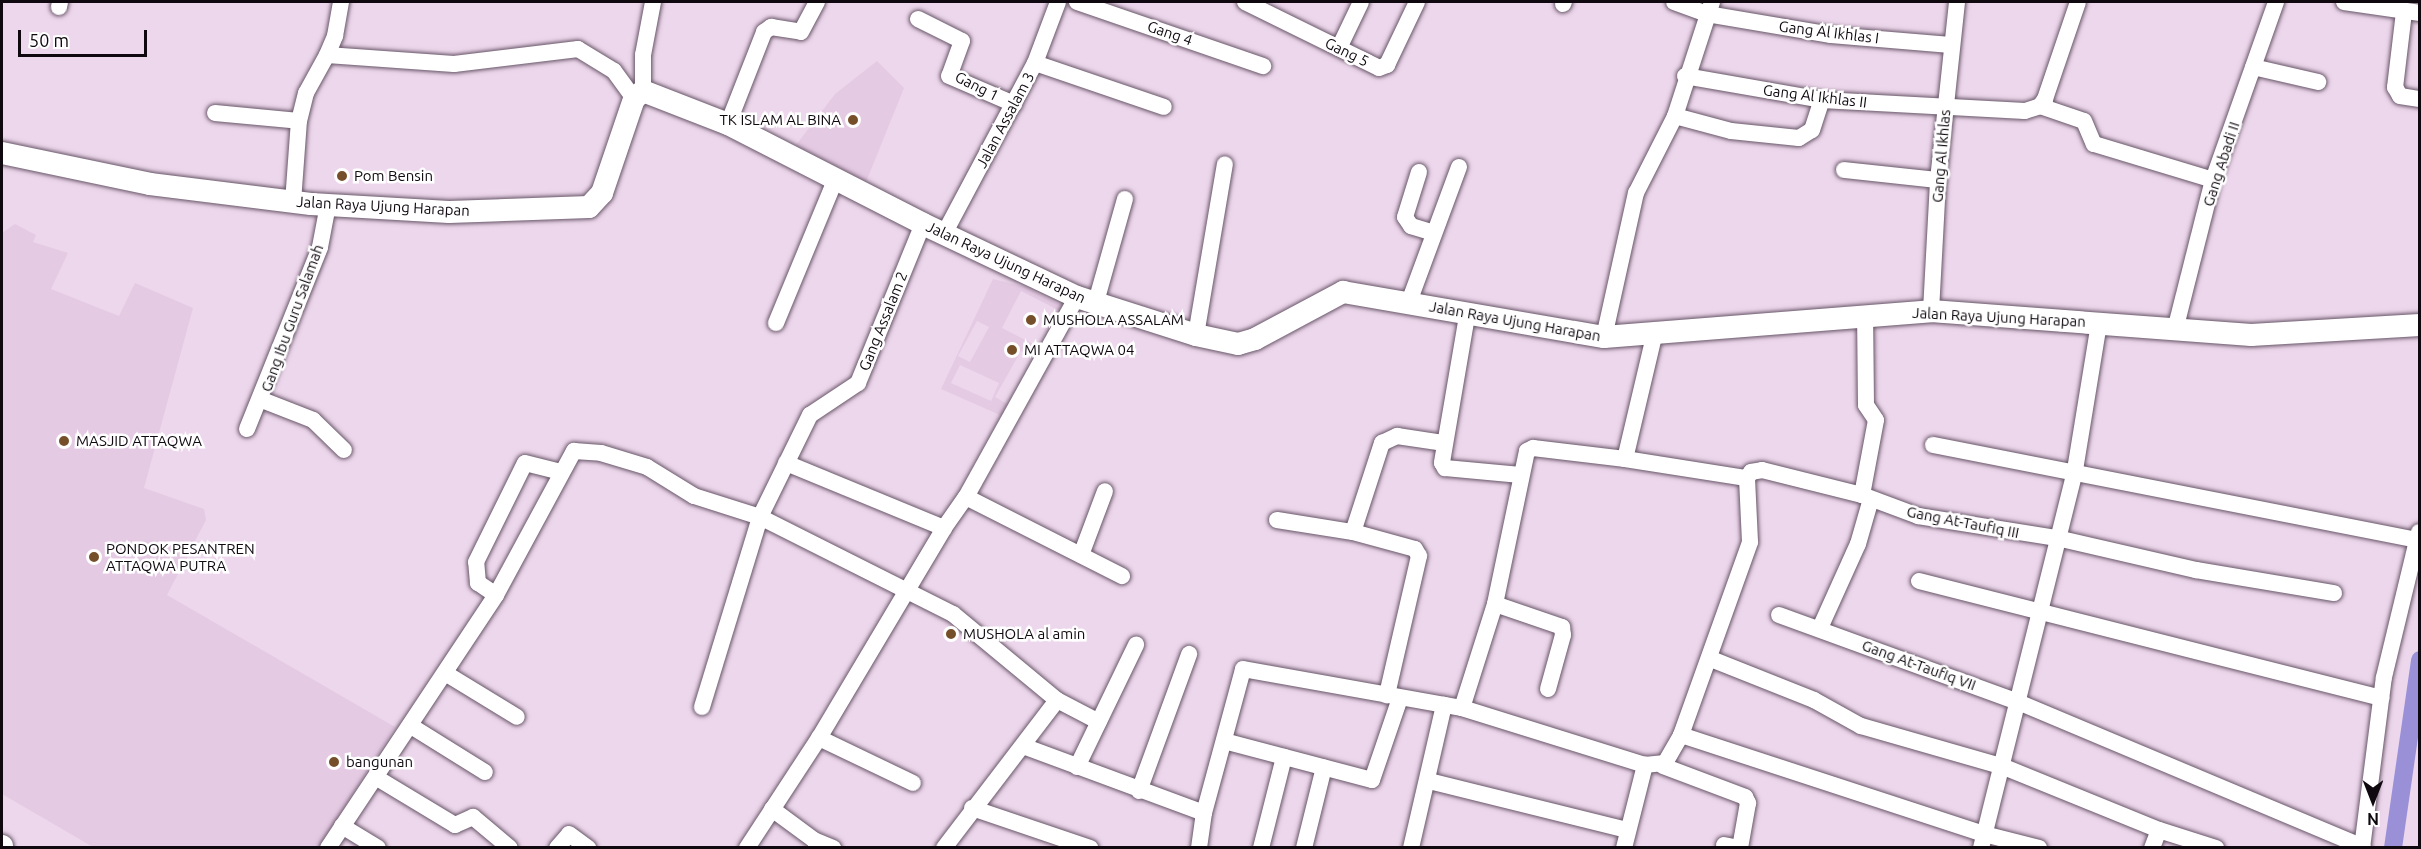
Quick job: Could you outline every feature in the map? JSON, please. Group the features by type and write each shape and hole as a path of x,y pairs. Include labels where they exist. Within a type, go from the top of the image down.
{"street":[{"path":"293,202 299,121 306,93 335,36 341,2"},
{"path":"638,95 652,2"},
{"path":"728,124 764,32 771,27 801,32 817,2"},
{"name":"Gang 4","path":"1077,2 1263,66"},
{"name":"Gang 5","path":"1245,2 1379,68 1384,67 1417,2"},
{"path":"1339,48 1361,2"},
{"name":"Gang Al Ikhlas I","path":"1674,2 1831,35 1951,45"},
{"name":"Gang Al Ikhlas","path":"1931,311 1938,180 1957,2"},
{"path":"2078,2 2040,106 2085,121 2094,144 2213,180"},
{"name":"Gang Abadi II","path":"2175,330 2213,180 2276,2"},
{"path":"2344,2 2412,12 2395,87 2396,93 2414,98"},
{"name":"Jalan Assalam 3","path":"944,234 1035,63 1053,3"},
{"path":"1604,337 1636,193 1675,116 1685,76 1709,8"},
{"name":"Gang 1","path":"918,19 962,41 949,76 1014,104"},
{"path":"327,55 454,64 578,49 614,71 638,95"},
{"path":"1035,63 1164,107"},
{"path":"2253,68 2318,82"},
{"name":"Gang Al Ikhlas II","path":"1685,76 1822,100 2025,111 2040,106"},
{"name":"Jalan Raya Ujung Harapan","path":"2,153 150,184 293,202 449,212 590,207 602,193 638,95 728,124 810,162 923,224 1086,299 1196,335 1238,344 1255,339 1343,292 1409,302 1467,316 1604,337 1654,336 1865,314 1931,311 2251,335 2420,325"},
{"path":"1675,116 1731,131 1799,138 1812,130 1822,100"},
{"path":"215,113 299,121"},
{"path":"1196,335 1225,164"},
{"path":"1409,302 1459,167"},
{"path":"1844,170 1938,180"},
{"path":"1419,172 1405,217 1411,226 1434,233"},
{"path":"776,323 836,178"},
{"path":"747,848 819,738 909,591 944,528 966,497 1086,299 1125,199"},
{"name":"Gang Ibu Guru Salamah","path":"248,429 262,400 320,247 328,205"},
{"name":"Gang Assalam 2","path":"702,707 760,517 810,415 858,383 923,224"},
{"path":"1820,628 1857,544 1866,497 1876,420 1866,405 1865,314"},
{"path":"1467,316 1442,463 1445,468 1521,475"},
{"path":"1982,841 2004,767 2038,612 2075,470 2099,323"},
{"path":"1625,459 1654,336"},
{"path":"262,400 313,420 344,450"},
{"path":"1353,532 1382,443 1397,436 1444,443"},
{"path":"1933,445 2418,536 2381,698 2362,847"},
{"path":"1462,708 1495,604 1527,452 1533,448 1625,459 1747,478 1750,542 1711,659 1681,735 1663,766"},
{"path":"328,848 377,778 496,595 574,451 601,453 647,467 694,496 760,517 909,591 978,631 1057,700 1099,722"},
{"path":"496,595 478,583 476,562 525,463 561,472"},
{"path":"786,463 944,528"},
{"name":"Gang At-Taufiq III","path":"1747,478 1751,472 1762,470 1866,497 1918,516 2057,538 2196,570 2334,593"},
{"path":"1081,555 1105,491"},
{"path":"966,497 1122,576"},
{"path":"1224,741 1374,779 1393,697 1419,556 1415,549 1353,532 1277,520"},
{"path":"1919,581 2381,698"},
{"path":"1495,604 1562,627 1563,635 1548,689"},
{"name":"Gang At-Taufiq VII","path":"1779,615 1820,628 2018,702 2362,847"},
{"path":"1077,766 1136,645"},
{"path":"1139,791 1189,654"},
{"path":"1711,659 1814,700 1861,726 2004,767 2159,830 2216,848"},
{"path":"1199,848 1204,813 1243,669 1462,708 1645,765 1663,766 1745,797 1748,803 1734,847"},
{"path":"445,673 517,717"},
{"path":"944,848 972,808 1057,700"},
{"path":"1411,848 1429,781 1444,705"},
{"path":"411,726 485,772"},
{"path":"1681,735 1982,841 2039,848"},
{"path":"819,738 913,783"},
{"path":"1023,746 1139,791 1204,813"},
{"path":"1261,848 1284,757"},
{"path":"1624,848 1645,765"},
{"path":"1304,848 1324,766"},
{"path":"377,778 455,825 473,817 510,848"},
{"path":"1429,781 1628,830"},
{"path":"972,808 1090,848"},
{"path":"772,809 814,840 833,848"},
{"path":"342,826 378,848"},
{"path":"2152,848 2159,830"},
{"path":"557,848 569,834 588,848"}],"shaded area":[{"name":"TK ISLAM AL BINA","path":"877,61 904,88 866,182 796,145 835,94"},
{"name":"PONDOK PESANTREN ATTAQWA PUTRA","path":"15,224 36,235 33,242 68,253 51,289 119,316 135,283 193,308 144,488 204,509 206,520 167,595 395,727 319,847 93,847 2,794 2,233"},
{"name":"MI ATTAQWA 04","path":"993,279 1025,287 1068,309 1009,419 941,389","holes":["1021,291 1060,311 1041,348 1002,328","977,321 989,327 970,362 958,356","1021,351 1035,358 1009,405 995,397","960,365 999,383 991,401 951,383"]}],"waterway":[{"path":"2393,848 2420,660"}],"place":[{"name":"TK ISLAM AL BINA","path":"853,120"},
{"name":"Pom Bensin","path":"342,176"},
{"name":"MUSHOLA ASSALAM","path":"1031,320"},
{"name":"MI ATTAQWA 04","path":"1012,350"},
{"name":"MASJID ATTAQWA","path":"64,441"},
{"name":"PONDOK PESANTREN ATTAQWA PUTRA","path":"94,557"},
{"name":"MUSHOLA al amin","path":"951,634"},
{"name":"bangunan","path":"334,762"}]}
